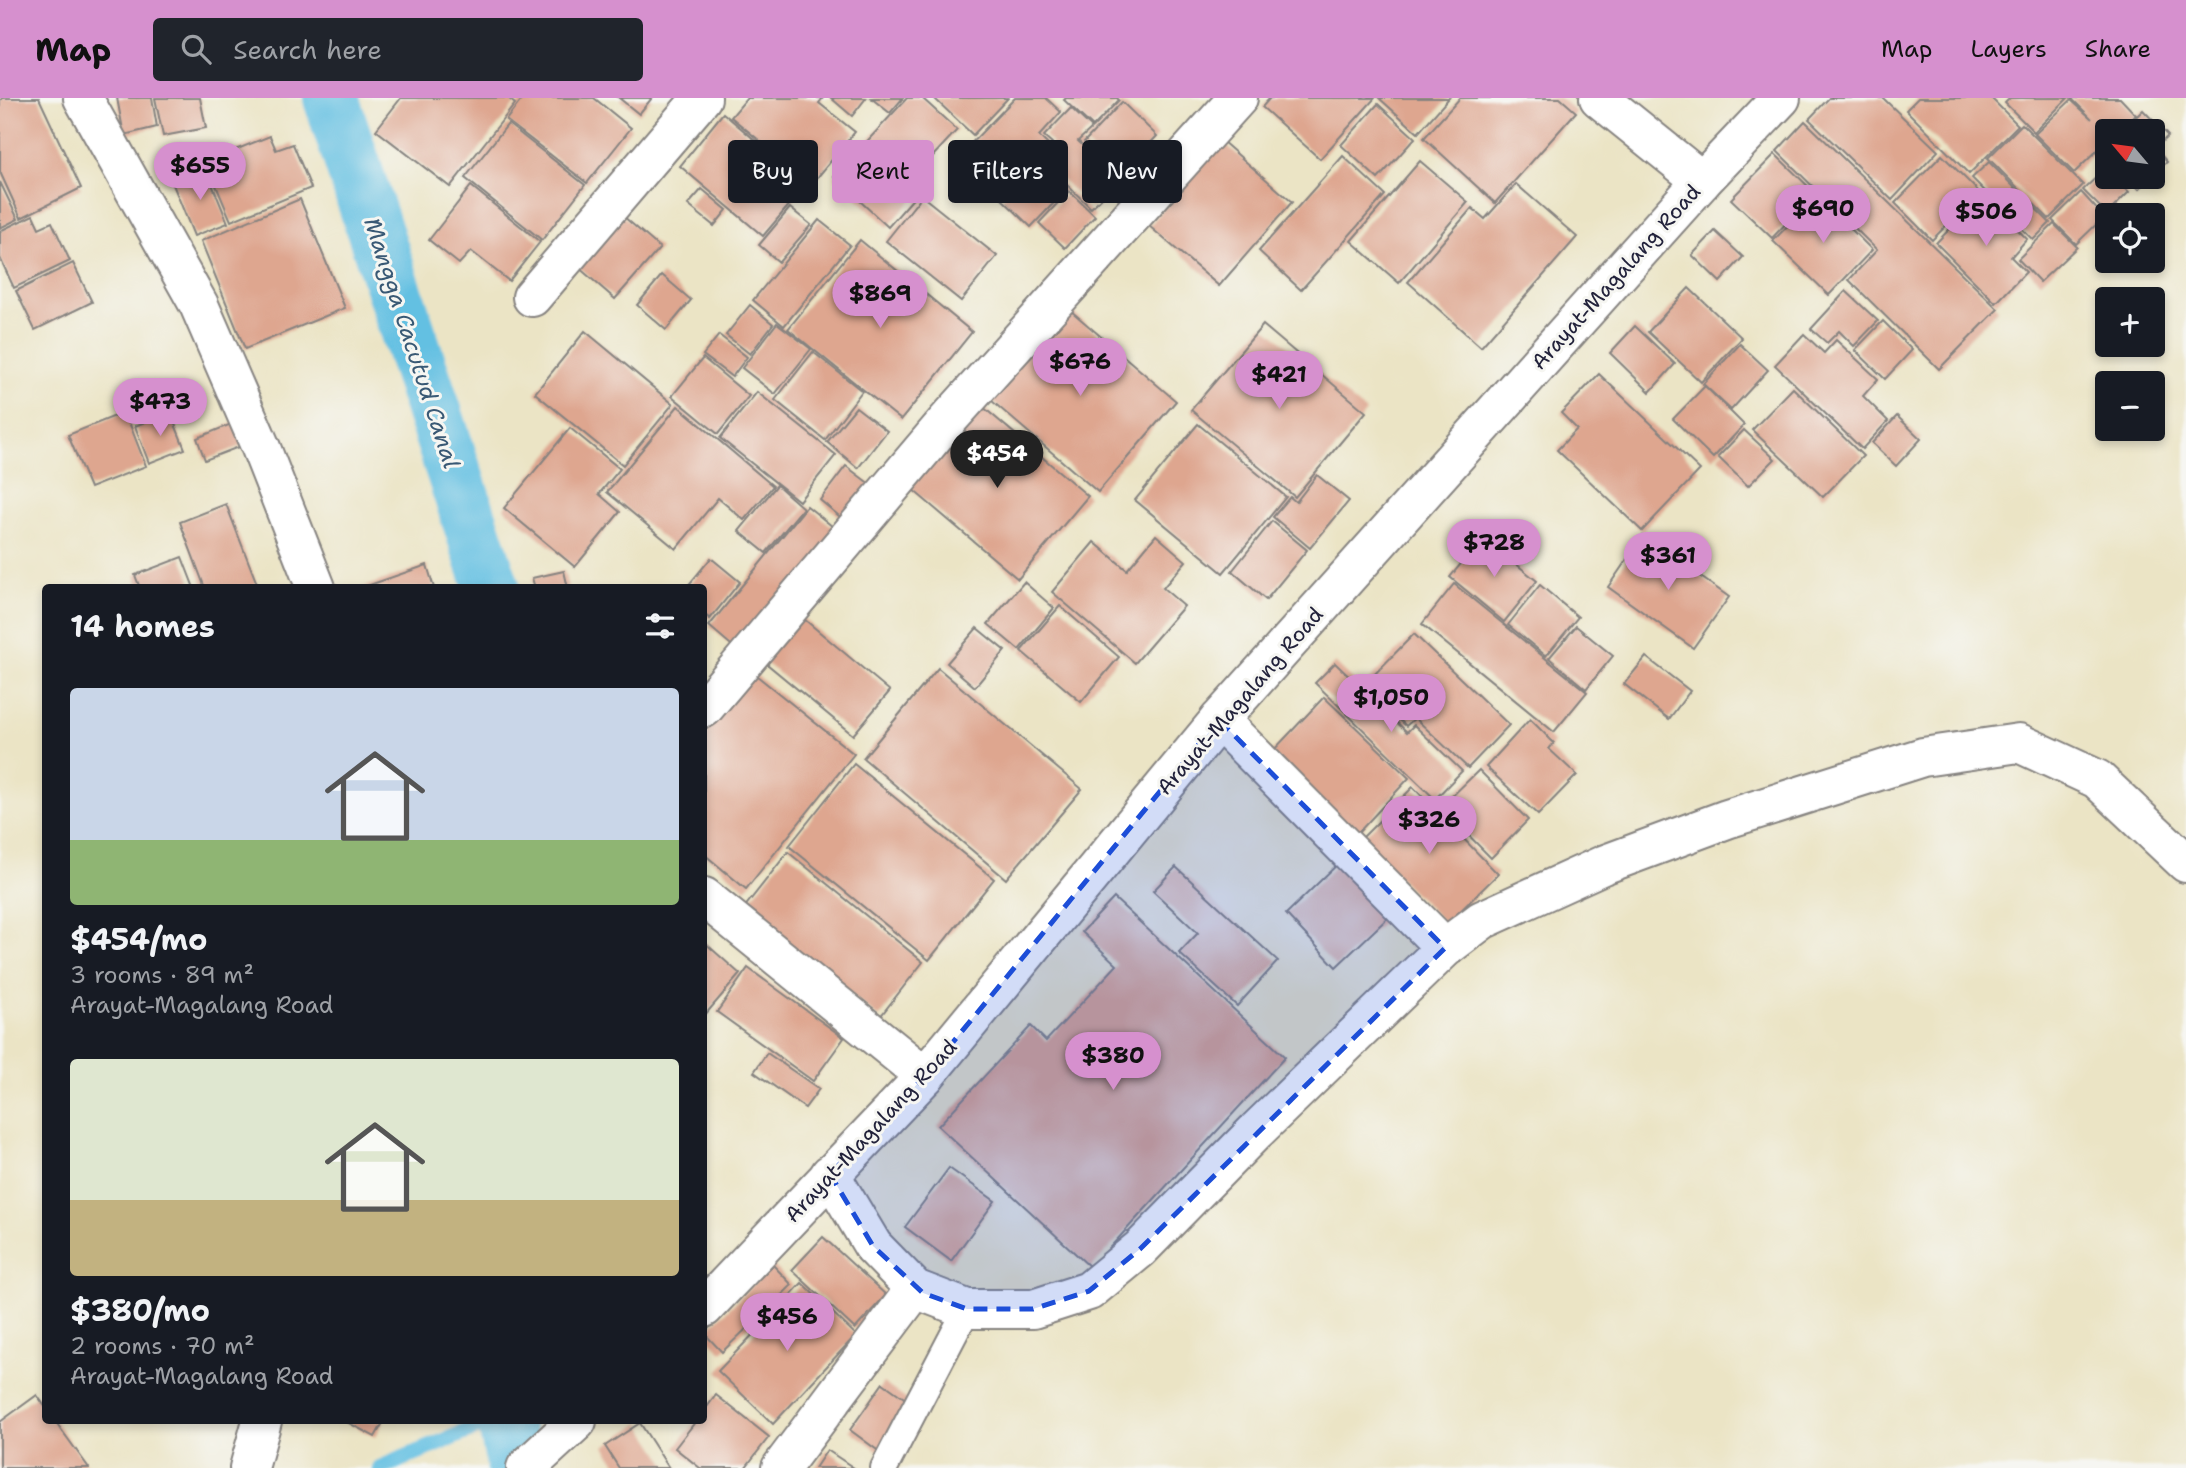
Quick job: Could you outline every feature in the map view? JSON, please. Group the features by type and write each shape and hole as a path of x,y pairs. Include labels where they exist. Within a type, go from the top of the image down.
{"street":[{"path":"83,98 199,304 261,448 314,584"},
{"path":"532,297 702,98"},
{"path":"707,705 946,422 1238,98"},
{"path":"1600,98 1702,181"},
{"name":"Arayat-Magalang Road","path":"707,1305 925,1076 1219,720 1702,181 1781,98"},
{"path":"1219,720 1445,948"},
{"path":"831,1174 873,1246 915,1289 967,1309 1033,1309 1089,1291 1140,1250 1256,1131 1445,948 1482,919 1603,865 1727,819 1923,757 2019,743 2097,779 2186,863"},
{"path":"707,899 925,1076"},
{"path":"781,1468 915,1289"},
{"path":"249,1468 261,1424"},
{"path":"526,1468 569,1428"}],"lane":[{"path":"884,1468 967,1309"}],"highlighted area":[{"path":"1219,720 1445,948 1140,1249 1089,1291 1033,1309 967,1309 923,1293 873,1246 830,1174 925,1076"}],"building":[{"path":"39,98 81,188 21,218 0,172 0,100"},
{"path":"117,98 152,98 157,127 124,135"},
{"path":"155,98 200,98 206,128 163,136"},
{"path":"401,98 508,98 515,104 450,187 376,130"},
{"path":"523,98 594,98 631,128 587,183 506,120"},
{"path":"619,98 652,98 639,114"},
{"path":"747,98 823,98 819,103 855,132 848,140 832,140 832,160 818,177 818,140 759,140 731,117"},
{"path":"831,98 866,98 852,116"},
{"path":"871,98 903,98 890,113"},
{"path":"907,98 922,98 957,130 934,155 934,140 868,140"},
{"path":"934,98 1008,98 973,135"},
{"path":"1015,98 1046,98 1061,112 1039,136 1043,140 974,140"},
{"path":"1270,98 1375,98 1320,159 1262,107"},
{"path":"1379,98 1449,98 1418,133"},
{"path":"1460,98 1560,98 1576,112 1495,203 1424,138"},
{"path":"1829,98 1883,98 1938,151 1892,200 1809,119"},
{"path":"1918,98 1991,98 2018,125 1969,174 1906,110"},
{"path":"2010,98 2068,98 2034,132 2005,103"},
{"path":"2071,98 2120,98 2136,115 2132,119 2095,119 2095,153 2074,173 2035,134 2071,100 2092,119"},
{"path":"1064,100 1119,100 1093,127"},
{"path":"1122,102 1157,136 1153,140 1086,140"},
{"path":"1378,104 1415,138 1378,179 1341,145"},
{"path":"1071,108 1092,128 1078,141 1082,145 1082,199 1068,186 1068,140 1049,140 1044,136"},
{"path":"2143,110 2152,119 2134,119"},
{"path":"723,113 755,140 728,140 728,203 791,203 763,236 680,166"},
{"path":"1805,121 1998,309 1939,369 1849,280 1877,250 1777,151"},
{"path":"508,124 585,185 542,240 465,178"},
{"path":"2022,124 2083,185 2049,219 1988,158"},
{"path":"270,136 276,150 293,144 311,188 231,221 215,183 234,175 225,154"},
{"path":"1222,141 1292,202 1219,286 1149,226 1169,203 1182,203 1182,188"},
{"path":"1775,154 1815,193 1772,238 1731,199"},
{"path":"1942,155 1979,192 1932,240 1895,203"},
{"path":"1343,156 1385,195 1301,290 1259,251"},
{"path":"1420,161 1468,202 1399,283 1351,241"},
{"path":"1989,162 2050,223 2033,240 1972,178"},
{"path":"205,167 228,223 194,236 172,182"},
{"path":"2095,179 2095,189 2126,189 2129,192 2118,203 2096,203 2083,190"},
{"path":"0,182 18,219 0,228"},
{"path":"1516,184 1577,237 1481,347 1408,282 1472,208 1485,219"},
{"path":"471,186 540,242 509,281 471,251 459,264 429,240"},
{"path":"702,189 727,210 714,226 688,205"},
{"path":"1068,192 1095,216 1065,248 1039,223 1058,203 1068,203"},
{"path":"2081,192 2095,207 2095,226 2076,244 2052,220"},
{"path":"1817,195 1872,250 1829,295 1773,241"},
{"path":"1983,195 2027,239 2011,257 2026,272 1996,303 1936,243"},
{"path":"300,199 345,308 245,349 201,241"},
{"path":"862,203 909,203 888,227"},
{"path":"916,203 931,203 997,256 961,301 886,241"},
{"path":"1006,203 1054,203 1031,227"},
{"path":"790,208 811,225 779,262 759,245"},
{"path":"33,215 39,228 52,222 70,261 14,288 0,258 0,231"},
{"path":"623,216 660,248 615,299 578,267"},
{"path":"819,220 850,245 784,326 753,300"},
{"path":"2054,224 2077,247 2040,282 2018,259"},
{"path":"1715,231 1743,257 1720,282 1692,255"},
{"path":"860,240 972,332 901,420 788,329"},
{"path":"73,263 92,302 35,330 16,291"},
{"path":"662,275 691,300 666,330 637,305"},
{"path":"1689,288 1742,338 1701,382 1648,332"},
{"path":"1846,291 1878,321 1854,346 1839,331 1827,343 1811,329"},
{"path":"1063,304 1176,401 1098,492 985,395"},
{"path":"750,305 773,324 750,354 726,335"},
{"path":"1883,321 1912,350 1885,379 1855,350"},
{"path":"777,323 811,349 775,394 742,368"},
{"path":"1263,325 1366,412 1295,497 1191,410"},
{"path":"1635,326 1675,364 1650,392 1610,353"},
{"path":"585,331 673,404 623,465 535,393"},
{"path":"1804,334 1824,353 1836,340 1878,379 1863,396 1888,421 1862,449 1775,365"},
{"path":"719,335 747,357 732,377 703,355"},
{"path":"1740,344 1768,370 1731,410 1703,384"},
{"path":"813,352 862,391 825,440 775,400"},
{"path":"703,358 749,396 718,434 672,396"},
{"path":"1599,374 1700,470 1642,531 1557,450 1577,429 1561,413"},
{"path":"1705,386 1744,425 1713,458 1673,419"},
{"path":"1793,388 1863,456 1823,497 1752,430"},
{"path":"757,392 836,455 799,501 720,438"},
{"path":"976,401 1088,496 1018,579 906,484"},
{"path":"678,406 773,486 744,520 718,498 676,549 607,492"},
{"path":"856,407 887,431 858,468 827,442"},
{"path":"125,412 146,466 90,488 68,435"},
{"path":"170,412 185,449 149,463 135,426"},
{"path":"1897,416 1921,439 1896,466 1872,443"},
{"path":"236,422 244,445 205,460 197,438"},
{"path":"1198,424 1286,497 1223,573 1135,500"},
{"path":"570,428 620,469 599,494 620,512 575,567 504,508"},
{"path":"1744,430 1775,459 1748,486 1718,457"},
{"path":"846,466 871,485 844,520 820,500"},
{"path":"1317,475 1349,501 1310,548 1273,517 1290,497 1296,502"},
{"path":"777,485 803,508 766,553 739,531"},
{"path":"226,504 257,584 203,584 180,522"},
{"path":"807,506 843,535 744,656 709,626"},
{"path":"1272,521 1307,550 1266,600 1232,571"},
{"path":"1156,535 1186,561 1163,588 1184,606 1135,663 1052,592 1094,542 1127,570"},
{"path":"1643,536 1729,597 1693,648 1608,587"},
{"path":"1483,537 1537,581 1504,622 1450,577"},
{"path":"182,557 192,584 138,584 135,575"},
{"path":"711,558 740,582 710,619 707,616 707,584 689,584"},
{"path":"427,565 433,584 372,584"},
{"path":"564,571 567,584 534,584 532,578"},
{"path":"1024,582 1054,608 1019,650 988,624"},
{"path":"1454,584 1587,692 1554,732 1422,624"},
{"path":"1540,585 1578,617 1546,656 1508,625"},
{"path":"1060,606 1119,657 1081,702 1021,651"},
{"path":"798,614 890,691 853,735 761,659"},
{"path":"1576,626 1613,656 1586,689 1549,658"},
{"path":"977,628 1005,651 975,687 947,663"},
{"path":"1414,634 1509,725 1468,768 1415,718 1406,726 1364,685"},
{"path":"1646,657 1690,691 1669,719 1624,684"},
{"path":"1335,663 1407,732 1414,725 1462,771 1435,799 1315,683"},
{"path":"746,667 854,754 746,889 707,856 707,715"},
{"path":"938,668 1082,789 1006,879 863,758"},
{"path":"1324,697 1409,778 1356,835 1271,753"},
{"path":"1530,719 1554,743 1549,749 1577,775 1538,815 1486,767"},
{"path":"854,764 994,879 929,960 789,846"},
{"path":"1479,770 1528,820 1491,858 1441,807"},
{"path":"1413,787 1498,874 1446,925 1361,839"},
{"path":"788,852 923,962 879,1018 744,908"},
{"path":"1344,858 1395,911 1336,967 1286,914"},
{"path":"1176,867 1278,961 1237,1006 1179,953 1198,933 1153,891"},
{"path":"1114,898 1285,1057 1091,1268 938,1126 1031,1026 1046,1041 1117,965 1082,932"},
{"path":"707,945 740,974 707,1012"},
{"path":"748,968 844,1038 813,1081 717,1012"},
{"path":"767,1053 819,1089 805,1108 754,1072"},
{"path":"949,1168 995,1201 951,1261 905,1227"},
{"path":"823,1237 886,1295 855,1329 792,1270"},
{"path":"773,1265 792,1285 722,1352 707,1336 707,1330"},
{"path":"802,1283 856,1335 773,1424 718,1371"},
{"path":"883,1383 914,1405 880,1452 850,1430"},
{"path":"37,1395 42,1402 42,1424 57,1424 89,1468 0,1468 0,1422"},
{"path":"716,1395 769,1437 745,1468 700,1468 675,1448 694,1424 707,1424 707,1407"},
{"path":"351,1424 382,1424 375,1437"},
{"path":"641,1424 669,1468 619,1468 605,1446"},
{"path":"827,1450 854,1468 815,1468"}],"waterway":[{"name":"Mangga Cacutud Canal","path":"331,98 491,584"},
{"path":"380,1468 485,1424"},
{"name":"Mangga Cacutud Canal","path":"506,1424 515,1468"}]}
